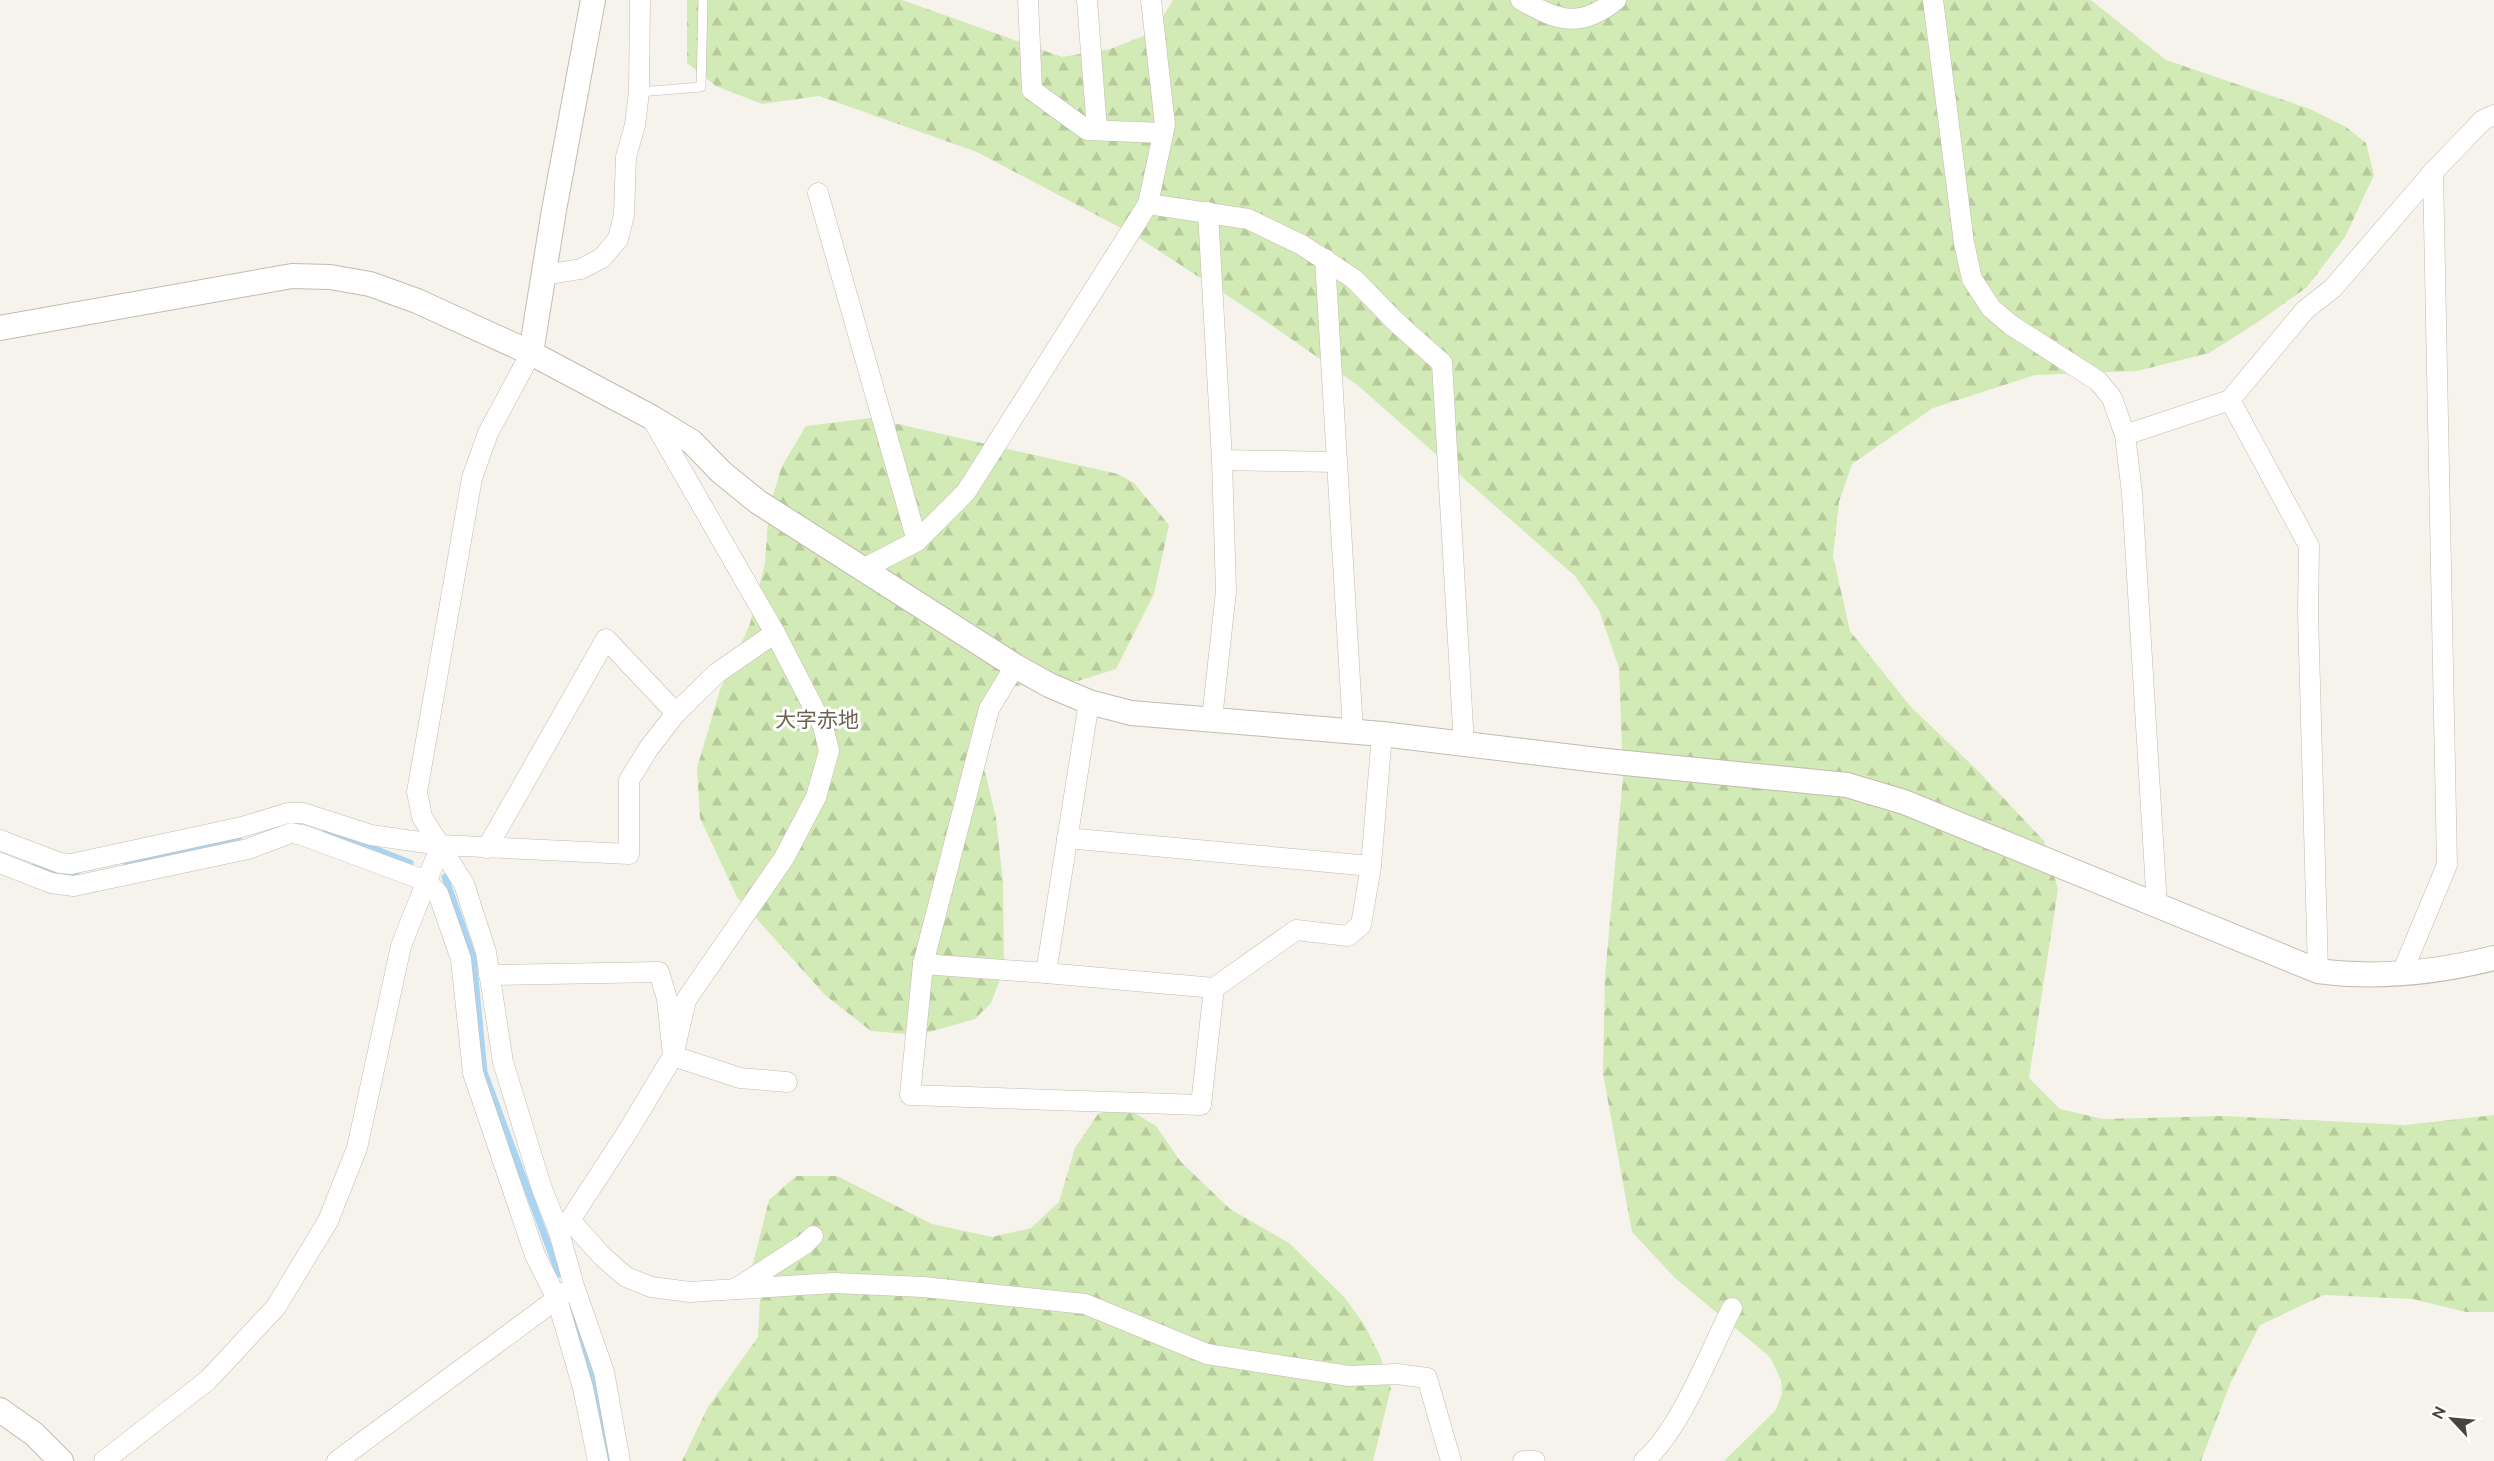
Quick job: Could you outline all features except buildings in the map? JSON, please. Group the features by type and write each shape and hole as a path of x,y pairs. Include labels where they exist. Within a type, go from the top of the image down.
{"street":[{"path":"592,0 531,353 488,433 472,478 417,792 422,817 464,884 486,952 503,1062 542,1186 564,1226 574,1286 604,1372 620,1461"},
{"path":"544,275 581,269 602,258 618,239 624,215 626,157 635,125 639,92 640,0"},
{"path":"1028,0 1032,90 1088,130 1163,133"},
{"path":"1087,0 1096,130"},
{"path":"863,569 917,541 966,492 1148,204 1165,125 1151,0"},
{"path":"1521,0 1549,16 1576,20 1604,10 1616,0"},
{"path":"1933,0 1964,243 1972,279 1991,308 2011,325 2098,381 2112,398 2125,435 2132,493 2157,907"},
{"path":"2125,435 2230,400 2305,310 2334,288 2433,172 2483,120 2494,115"},
{"path":"2401,975 2447,865 2433,172"},
{"path":"818,193 917,541"},
{"path":"1148,204 1248,219 1325,259 1354,279 1396,322 1442,363 1464,745"},
{"path":"1208,212 1222,460 1226,591 1212,719"},
{"path":"1325,259 1335,462 1353,731"},
{"path":"0,328 292,276 330,277 370,284 417,301 531,353 651,417 692,442 721,472 758,502 1015,666 1049,685 1089,702 1131,713 1353,731 1464,745 1847,785 1904,802 2318,971 2352,976 2401,975 2494,958"},
{"path":"2230,400 2309,546 2308,613 2318,971"},
{"path":"564,1226 628,1131 673,1056 686,1000 784,858 816,797 829,751 823,726 775,633 651,417"},
{"path":"1222,460 1335,462"},
{"path":"0,840 71,864 242,827 288,813 303,813 371,835 441,845 628,855 629,780 649,747 676,713 717,673 775,633"},
{"path":"487,848 606,639 676,713"},
{"path":"1015,666 989,709 923,964 910,1095 1202,1105 1214,988"},
{"path":"1046,973 1089,702"},
{"path":"923,964 1214,988 1296,930 1348,936 1362,925 1371,866 1382,734"},
{"path":"0,863 51,883 74,886 248,849 291,833 302,835 426,881 438,893 461,959 473,1073 535,1255 557,1299 583,1388 598,1461"},
{"path":"1067,838 1371,866"},
{"path":"104,1461 208,1380 276,1307 328,1221 357,1148 401,946 441,845"},
{"path":"489,975 659,972 667,999 673,1056"},
{"path":"673,1056 740,1078 788,1082"},
{"path":"564,1226 626,1277 651,1287 690,1292 845,1284 922,1287 1084,1304 1207,1354 1349,1376 1397,1374 1427,1378 1451,1461"},
{"path":"733,1290 805,1244 813,1236"},
{"path":"336,1461 574,1286"},
{"path":"1644,1461 1658,1448 1677,1419 1732,1308"},
{"path":"0,1410 34,1434 61,1461"},
{"path":"1523,1461 1535,1461"}],"lane":[{"path":"639,92 702,87 703,0"}],"green space":[{"path":"687,0 902,0 1062,57 1110,49 1154,32 1173,0 2091,0 2166,60 2310,109 2346,127 2366,143 2374,175 2345,237 2307,287 2209,353 2137,371 2035,375 1933,408 1852,464 1839,502 1833,556 1850,631 1911,707 1978,771 2044,841 2058,889 2029,1078 2060,1109 2103,1119 2224,1116 2405,1125 2494,1115 2494,1312 2466,1312 2413,1299 2324,1295 2260,1325 2230,1384 2201,1461 1724,1461 1776,1410 1782,1394 1781,1380 1770,1357 1675,1278 1632,1232 1603,1074 1605,976 1623,777 1619,668 1599,610 1575,576 1356,384 1254,313 1136,236 977,152 819,96 762,104 716,86 687,63"},
{"path":"871,418 1118,474 1134,483 1169,525 1154,594 1116,669 1078,681 1032,683 1000,690 983,763 996,818 1003,883 1004,969 991,1003 975,1019 918,1035 871,1031 825,995 737,897 700,818 697,768 720,690 750,624 765,563 769,508 782,466 806,426"},
{"path":"1123,1106 1156,1126 1181,1162 1230,1209 1289,1243 1344,1297 1364,1324 1380,1356 1391,1388 1373,1461 682,1461 708,1407 758,1337 760,1298 752,1267 769,1200 796,1176 837,1176 932,1224 992,1237 1031,1228 1059,1202 1075,1148 1098,1114"}],"waterway":[{"path":"326,830 410,863"},
{"path":"126,862 238,837"},
{"path":"36,864 63,874 76,872"},
{"path":"445,877 473,957 484,1072 559,1274"},
{"path":"572,1309 591,1369 609,1461"}],"district":[{"name":"大字赤地","path":"817,720"}]}
